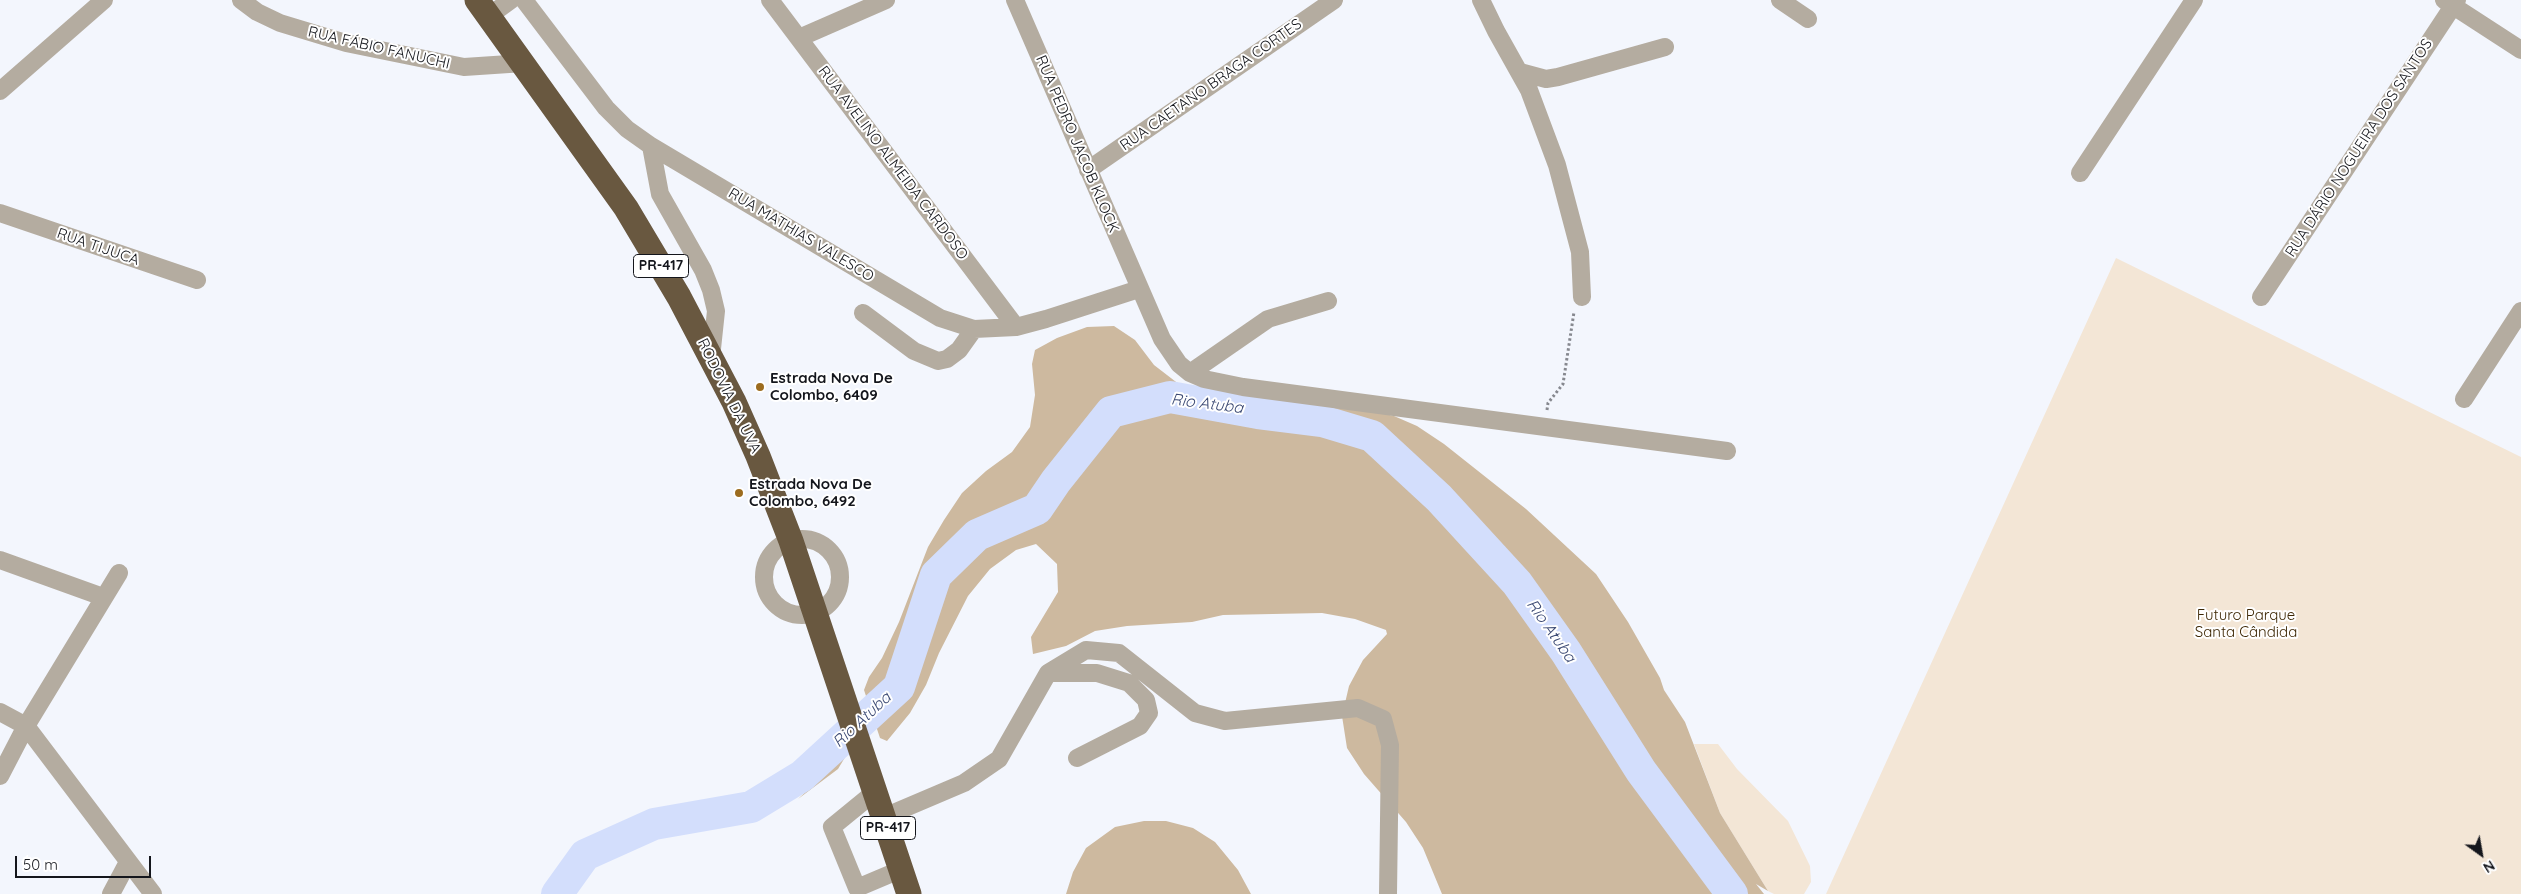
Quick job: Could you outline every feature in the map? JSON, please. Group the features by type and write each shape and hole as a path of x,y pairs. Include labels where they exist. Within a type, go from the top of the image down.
{"highway":[{"name":"RODOVIA DA UVA","path":"483,8 626,208 653,252 711,358 758,456 791,541 909,894"}],"street":[{"path":"0,91 104,0"},
{"name":"RUA FÁBIO FANUCHI","path":"241,0 257,12 280,23 346,44 464,67 524,63"},
{"path":"483,8 511,0"},
{"name":"RUA MATHIAS VALESCO","path":"524,0 606,108 627,129 651,146 940,318 974,330 1016,327 1046,320 1139,289"},
{"name":"RUA AVELINO ALMEIDA CARDOSO","path":"770,0 1016,327"},
{"path":"799,38 886,0"},
{"name":"RUA PEDRO JACOB KLOCK","path":"1015,0 1139,289 1166,346 1179,364 1190,373"},
{"name":"RUA CAETANO BRAGA CORTES","path":"1088,170 1334,0"},
{"path":"1481,0 1496,31 1520,72 1546,132 1574,221 1582,269 1582,296"},
{"path":"1780,0 1808,19"},
{"path":"2080,173 2194,0"},
{"path":"2451,2 2521,50"},
{"name":"RUA DÁRIO NOGUEIRA DOS SANTOS","path":"2261,297 2451,2"},
{"path":"1520,72 1546,79 1558,77 1665,47"},
{"path":"651,146 660,194 703,270 711,290 716,311 711,358"},
{"name":"RUA TIJUCA","path":"0,213 197,280"},
{"path":"1190,373 1268,319 1328,301"},
{"path":"2464,399 2521,311"},
{"path":"863,314 914,351 938,361 947,359 960,350 974,330"},
{"path":"1190,373 1204,379 1243,387 1727,451"},
{"path":"808,539 827,547 839,564 840,584 831,603 816,614 794,615 777,606 766,590 764,571 772,553 791,541 808,539"},
{"path":"0,560 103,597"},
{"path":"0,776 26,726 119,573"},
{"path":"884,817 964,783 999,759 1048,674 1086,650 1119,652 1195,713 1225,721 1358,708 1382,719 1390,745 1388,894"},
{"path":"1048,674 1097,673 1129,683 1146,700 1149,714 1140,726 1077,758"},
{"path":"0,712 26,726 153,894"},
{"path":"876,791 832,828 858,891 902,869"},
{"path":"111,894 128,862"}],"path":[{"path":"1544,428 1548,403 1563,384 1575,308 1582,296"}],"green space":[{"name":"Futuro Parque Santa Cândida","path":"2116,258 2521,457 2521,894 1826,894"},
{"path":"1694,744 1718,744 1737,769 1788,821 1810,866 1811,882 1804,894 1774,894 1768,891 1720,813"}],"shaded area":[{"path":"1114,326 1135,340 1154,365 1180,385 1244,397 1372,411 1394,416 1417,426 1444,444 1526,509 1596,574 1628,622 1660,678 1664,690 1685,722 1720,813 1768,891 1756,884 1764,894 1442,894 1423,848 1406,822 1364,774 1347,748 1342,716 1349,686 1363,660 1387,634 1386,630 1355,619 1322,613 1223,615 1192,622 1127,626 1095,631 1066,646 1033,654 1031,637 1058,592 1057,564 1036,544 1016,550 990,569 968,596 939,653 926,685 910,713 887,741 880,738 864,690 869,677 882,658 899,622 928,547 944,520 962,493 986,471 1012,452 1030,427 1035,395 1032,364 1035,350 1057,338 1087,327"},
{"path":"850,749 838,769 798,799 824,775 832,755"},
{"path":"1144,821 1166,821 1193,828 1215,842 1238,870 1251,894 1066,894 1073,872 1086,848 1115,827"}],"waterway":[{"name":"Rio Atuba","path":"557,894 585,855 654,824 751,807 802,776 899,687 936,575 977,535 1037,509 1056,481 1111,412 1170,397 1258,413 1322,421 1372,436 1439,498 1517,583 1566,652 1641,771 1732,894"}],"place":[{"name":"Estrada Nova De Colombo, 6409","path":"760,387"},
{"name":"Estrada Nova De Colombo, 6492","path":"739,493"}]}
